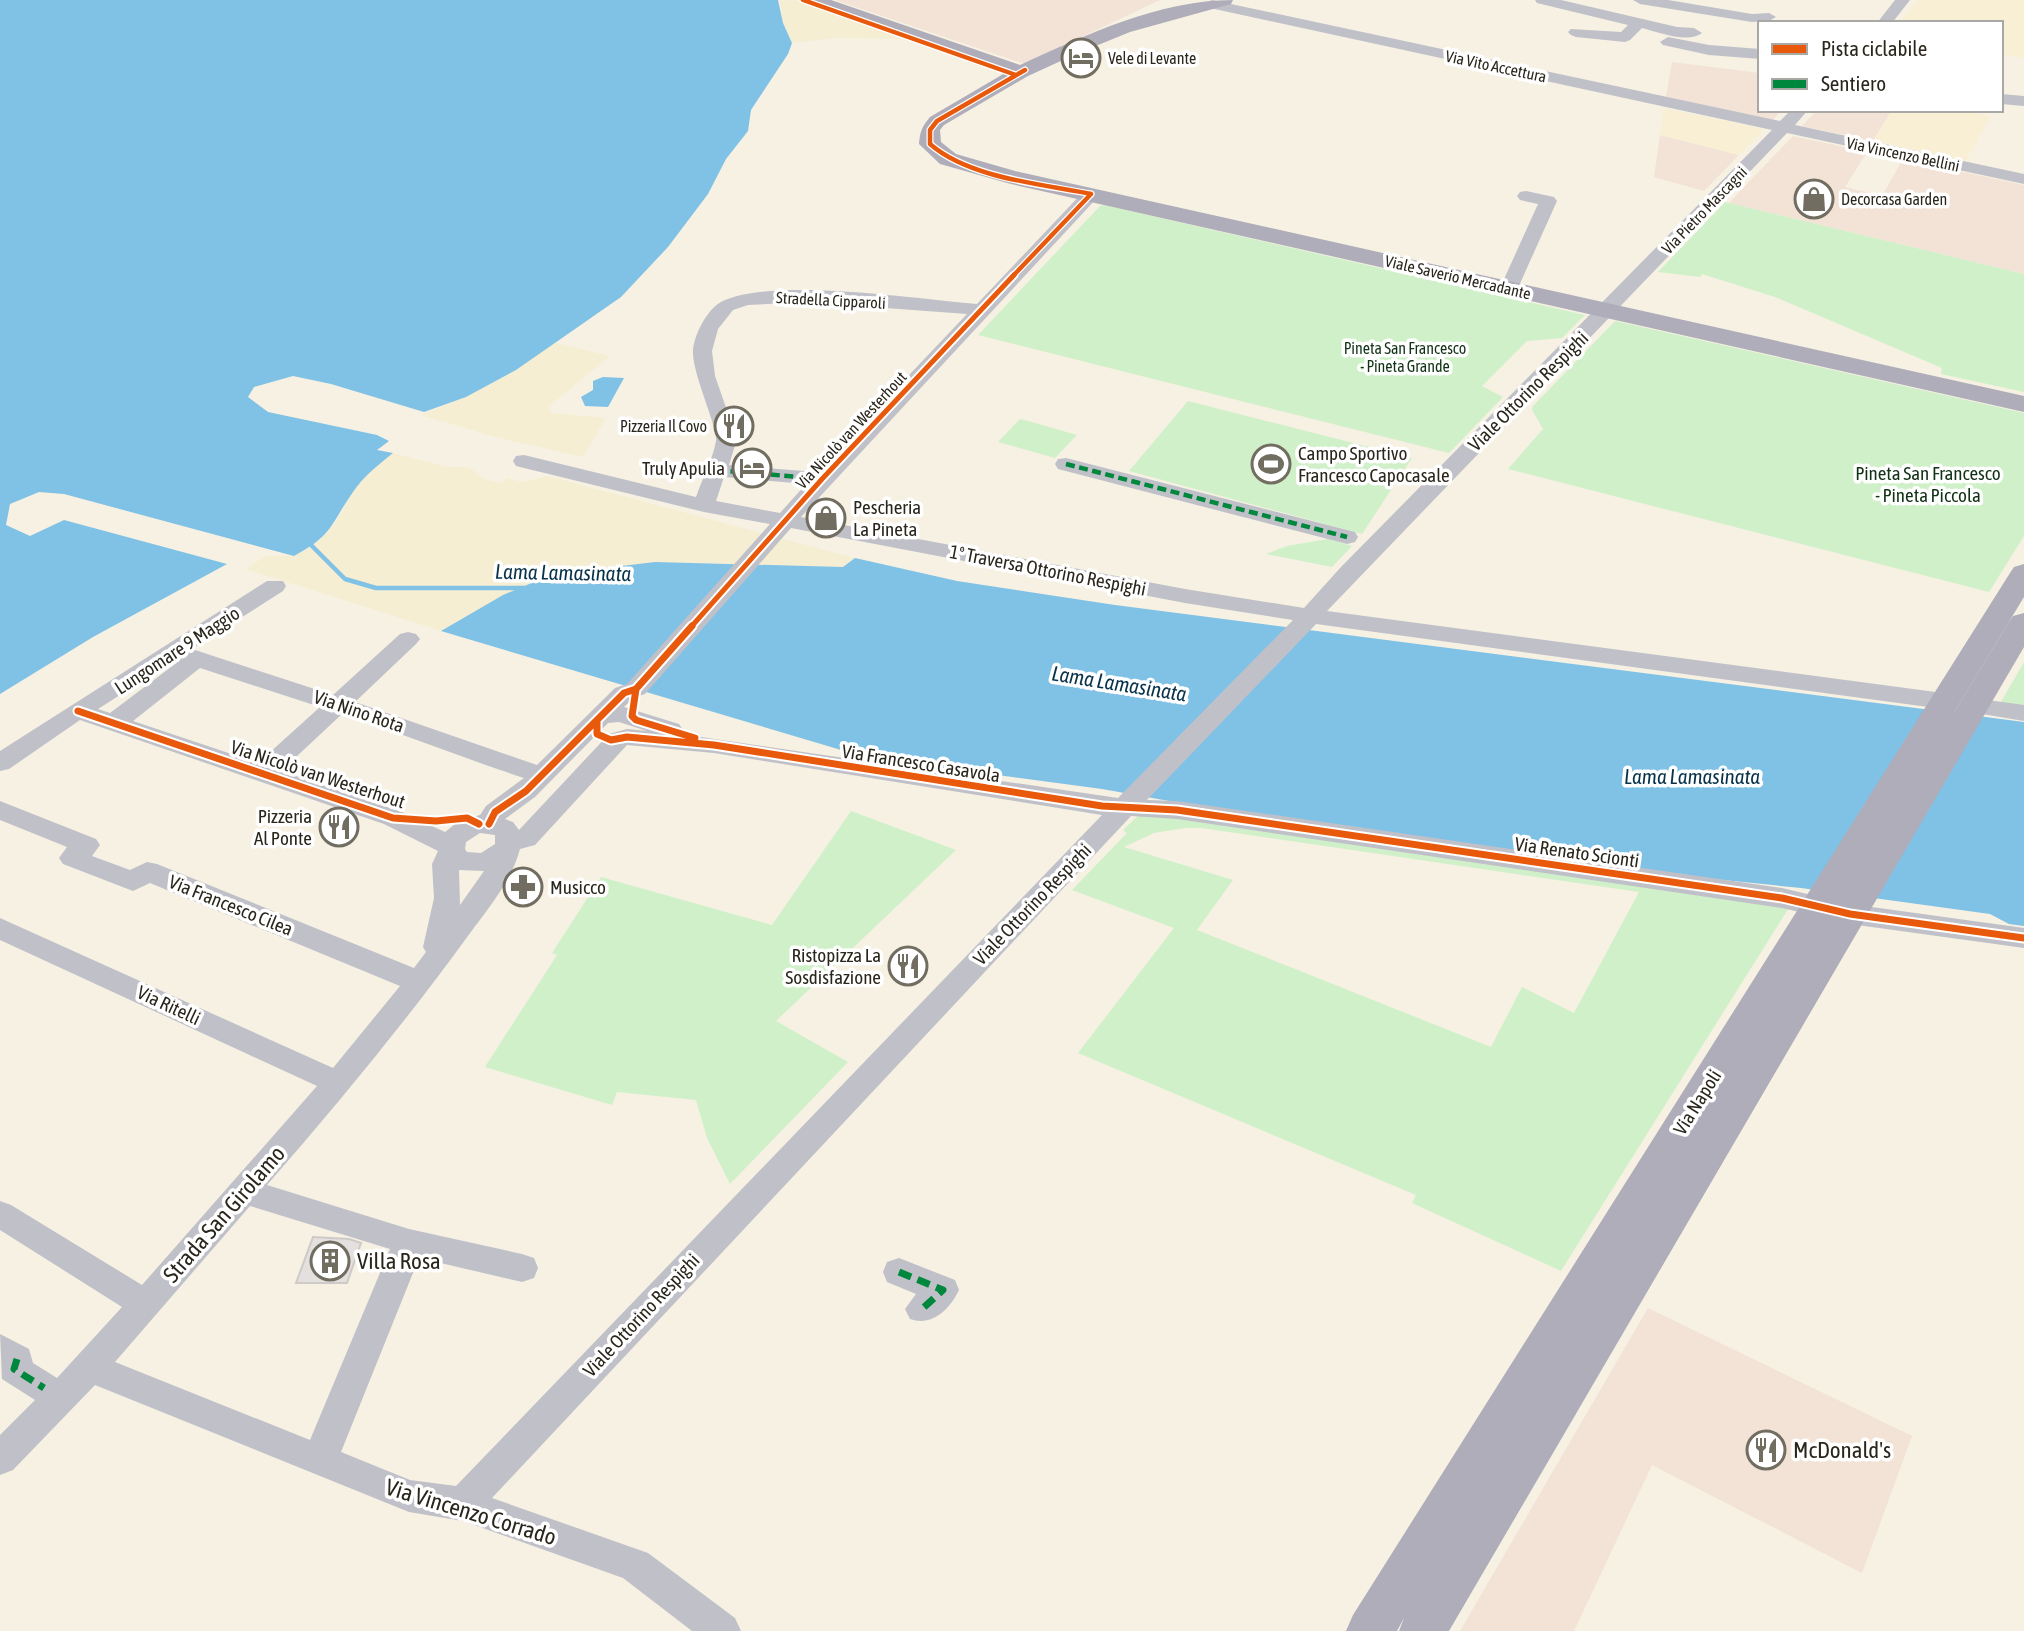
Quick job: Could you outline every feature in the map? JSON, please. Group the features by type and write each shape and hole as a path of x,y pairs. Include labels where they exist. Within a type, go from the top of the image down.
{"main road":[{"path":"813,0 1021,72 1123,28 1217,2"},
{"name":"Viale Saverio Mercadante","path":"1021,72 943,117 933,126 929,140 937,152 948,159 1011,177 2024,404"},
{"name":"Via Napoli","path":"1423,1631 1837,906 1958,704 2024,573"},
{"name":"Via Napoli","path":"1958,704 2024,622"},
{"name":"Via Napoli","path":"1370,1631 1837,906"}],"street":[{"path":"1542,0 1752,53"},
{"path":"1602,14 1614,5 1639,0 1722,11 1752,18 1771,13 1785,21"},
{"path":"1886,21 1903,0"},
{"name":"Via Vito Accettura","path":"1217,2 1783,128"},
{"path":"1722,11 1758,31"},
{"path":"1661,40 1689,39 1722,11"},
{"path":"1576,32 1625,37 1639,23"},
{"path":"2003,99 2024,101"},
{"name":"Via Pietro Mascagni","path":"1607,310 1798,112"},
{"name":"Via Vincenzo Bellini","path":"1783,128 2024,179"},
{"name":"Via Nicolò van Westerhout","path":"451,848 463,830 484,824 495,812 512,803 582,733 600,720 624,693 636,689 822,479 1091,194"},
{"path":"1509,288 1548,201 1526,196"},
{"name":"Stradella Cipparoli","path":"704,505 727,439 705,376 702,351 709,328 726,306 747,299 804,296 983,310"},
{"name":"Viale Ottorino Respighi","path":"463,1504 1128,805 1309,619 1349,572 1607,310"},
{"path":"524,461 784,523"},
{"path":"1066,464 1347,537"},
{"path":"717,470 822,479"},
{"name":"1° Traversa Ottorino Respighi","path":"784,523 1309,619"},
{"name":"Lungomare 9 Maggio","path":"0,764 78,712 186,655 275,586"},
{"path":"1309,619 2024,713"},
{"path":"263,774 408,639"},
{"path":"114,723 186,655"},
{"name":"Via Nino Rota","path":"186,655 542,775"},
{"path":"600,720 595,730 600,737 628,728 636,689"},
{"name":"Via Nicolò van Westerhout","path":"78,712 393,818 451,848 460,860 477,864 495,859 509,846 526,839 628,728"},
{"name":"Via Francesco Casavola","path":"628,728 862,770 1128,805"},
{"name":"Via Renato Scionti","path":"1128,805 1837,906 2024,938"},
{"name":"Via Francesco Cilea","path":"0,810 87,845 72,858 134,882 147,871 427,971"},
{"name":"Via Nicolò van Westerhout","path":"393,818 436,821 467,818 484,824"},
{"path":"484,824 504,828 508,832 509,846"},
{"name":"Strada San Girolamo","path":"0,1459 90,1367 338,1083 427,971 502,866 509,846"},
{"path":"427,971 448,898 445,864 451,848"},
{"name":"Via Ritelli","path":"0,928 338,1083"},
{"path":"244,1191 409,1242 522,1268"},
{"path":"0,1214 145,1304"},
{"path":"320,1459 409,1242"},
{"path":"899,1272 938,1298"},
{"path":"8,1354 14,1369 44,1388"},
{"name":"Via Vincenzo Corrado","path":"90,1367 409,1496 463,1504 635,1565 722,1631"}],"shaded area":[{"path":"835,0 1160,0 1025,64"},
{"path":"1918,0 2024,0 2024,58 2003,54 2003,21 1900,21"},
{"path":"1672,62 1758,73 1758,112 1780,112 1773,120 1666,97"},
{"path":"1664,108 1764,129 1739,155 1660,135"},
{"path":"1815,112 1891,112 1873,141 1802,126"},
{"path":"1891,112 1967,112 1991,116 1966,161 1873,141"},
{"path":"1660,135 1739,155 1704,191 1654,177"},
{"name":"Decorcasa Garden","path":"1793,136 1867,152 1845,187 1882,196 1903,159 2024,185 2024,274 1729,203"},
{"name":"McDonald's","path":"1648,1308 1912,1436 1862,1573 1652,1465 1574,1631 1460,1631"}],"green space":[{"path":"1725,202 2024,274 2024,392 1941,374 1942,368 1775,297 1702,274 1700,277 1658,272"},
{"name":"Pineta San Francesco - Pineta Grande","path":"1100,206 1585,315 1562,338 1527,341 1482,386 1503,397 1449,453 978,335"},
{"name":"Pineta San Francesco - Pineta Piccola","path":"1615,321 2024,413 2024,536 1989,592 1508,469 1543,429 1532,410 1533,406"},
{"name":"Campo Sportivo Francesco Capocasale","path":"1188,401 1412,458 1362,534 1129,471"},
{"path":"1020,419 1077,435 1055,458 998,442"},
{"path":"1328,539 1352,546 1332,567 1266,554 1287,546"},
{"path":"2024,662 2024,710 1998,707"},
{"path":"851,811 956,850 776,1021 848,1062 730,1184 707,1138 696,1100 617,1092 612,1105 485,1067 557,955 552,953 601,877 772,925"},
{"path":"1157,813 1790,906 1561,1271 1412,1203 1416,1195 1078,1053 1174,928 1072,890 1127,833 1123,830 1139,815","holes":["1201,828 1639,892 1574,1013 1522,987 1491,1047 1197,930 1233,880 1124,847 1154,833"]}],"sand":[{"path":"795,0 904,39 834,38 792,43 783,23 780,1"},
{"path":"553,342 610,356 548,407 551,413 606,418 583,457 495,437 421,415 468,396 516,370"},
{"path":"393,453 448,467 469,467 484,479 500,483 508,478 522,482 548,476 855,558 843,567 784,566 503,595 441,631 246,569 265,556 294,556 312,546 337,521 353,491 367,474"}],"water":[{"path":"0,0 778,0 783,23 792,43 788,54 751,110 748,131 726,159 708,194 668,247 621,297 516,370 466,397 424,412 331,384 293,376 254,387 248,397 268,412 377,435 389,441 377,450 393,453 362,481 330,528 307,549 294,556 64,494 39,492 10,504 6,525 30,536 64,520 227,564 93,637 0,694"},
{"path":"603,377 624,378 608,407 585,406 581,397 593,390 593,381"},
{"name":"Lama Lamasinata","path":"855,558 957,581 1115,605 2024,722 2024,926 2009,924 1990,914 1801,888 1674,875 1208,808 1102,789 868,758 441,631 503,595 541,579 588,570 655,562 843,567"}],"building":[{"name":"Villa Rosa","path":"313,1237 349,1239 361,1243 347,1283 296,1283"}],"waterway":[{"name":"Lama Lamasinata","path":"312,546 345,579 376,588 525,588"}],"marked path":[{"path":"1066,464 1347,537"},
{"path":"717,470 822,479"},
{"path":"899,1272 943,1290 922,1309"},
{"path":"17,1359 14,1369 44,1388"}],"cycle path":[{"path":"803,0 1016,75"},
{"path":"1025,70 937,121 930,130 930,144 941,154 980,170 1091,194"},
{"path":"489,824 495,812 526,791 624,693 636,689 822,479 1091,194"},
{"path":"636,689 632,716 636,720 695,738"},
{"path":"78,711 393,818 436,821 467,818 479,824"},
{"path":"597,722 597,734 611,740 627,737 714,745 1102,806 1177,810 1782,898 1850,914 2024,938"}],"place":[{"name":"Vele di Levante","path":"1081,58"},
{"name":"Decorcasa Garden","path":"1814,199"},
{"name":"Pizzeria Il Covo","path":"734,426"},
{"name":"Campo Sportivo Francesco Capocasale","path":"1271,464"},
{"name":"Truly Apulia","path":"752,468"},
{"name":"Pescheria La Pineta","path":"826,518"},
{"name":"Pizzeria Al Ponte","path":"339,827"},
{"name":"Musicco","path":"523,887"},
{"name":"Ristopizza La Sosdisfazione","path":"908,966"},
{"name":"Villa Rosa","path":"330,1261"},
{"name":"McDonald's","path":"1766,1450"}]}
